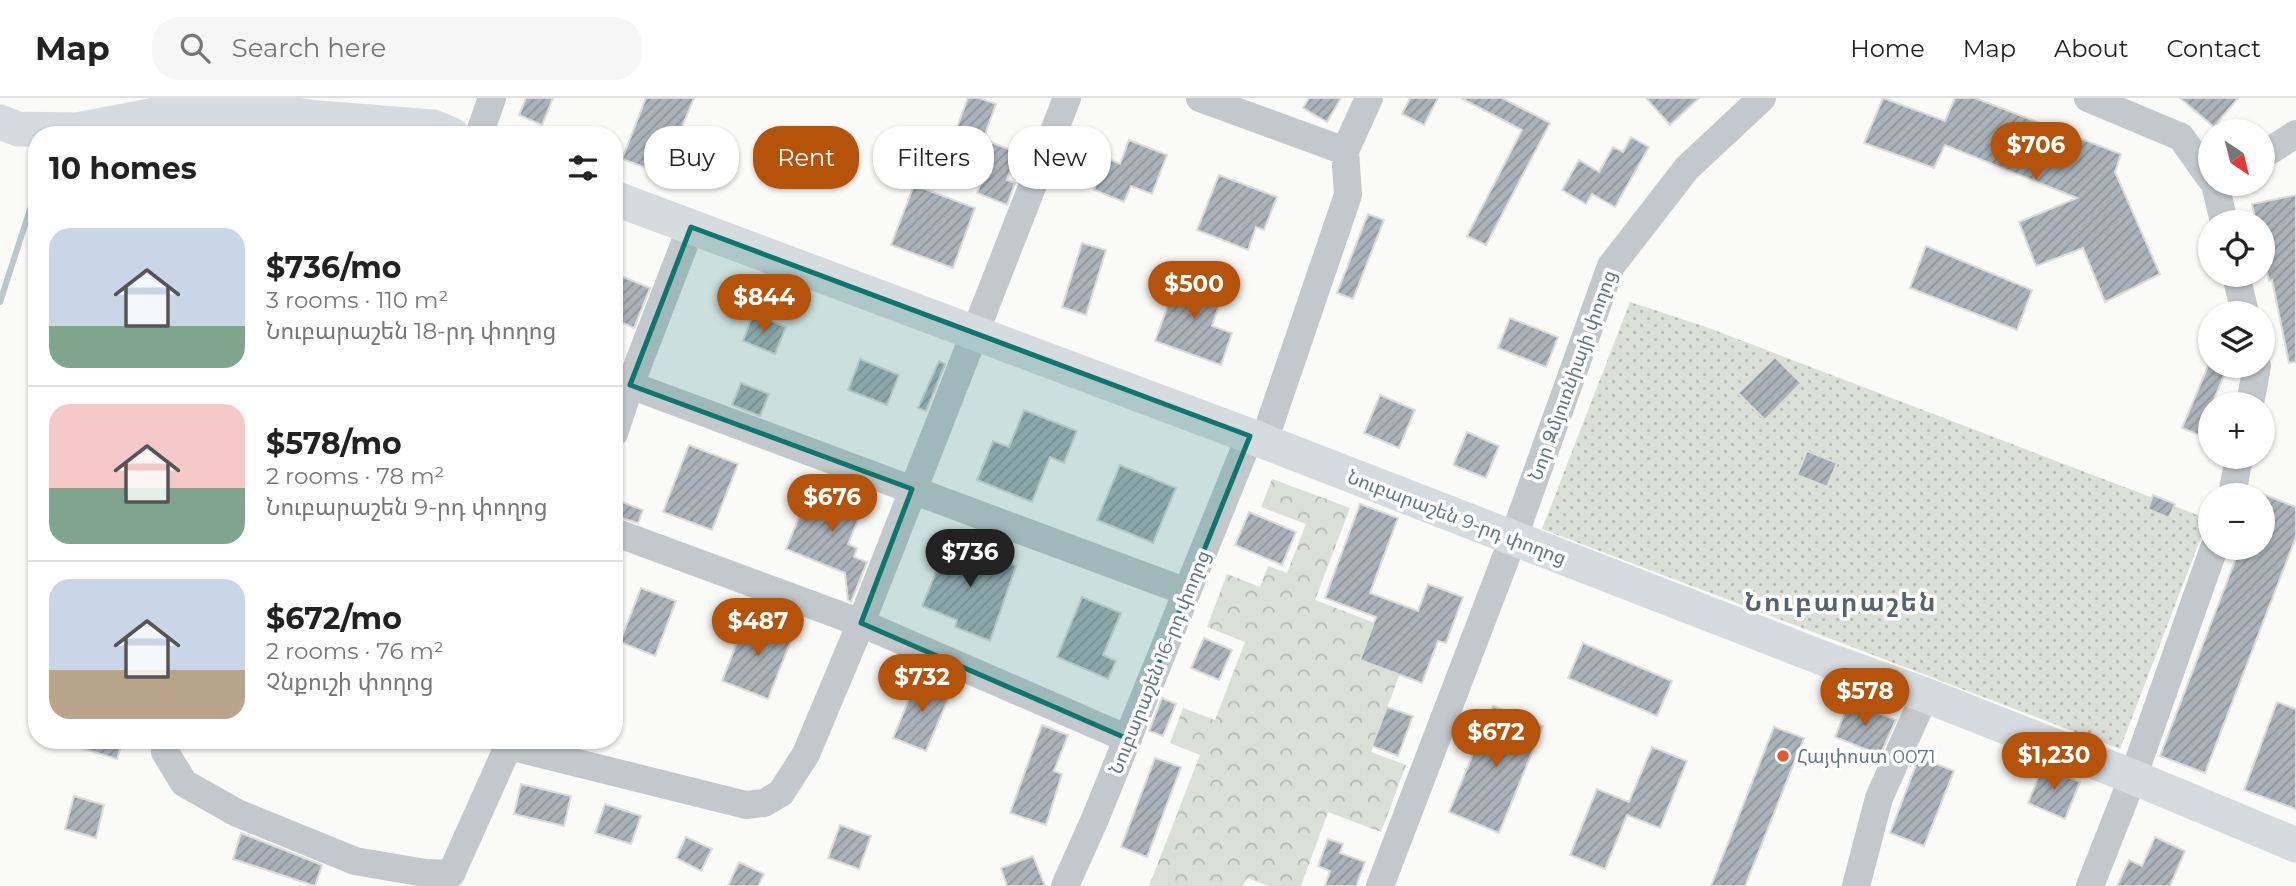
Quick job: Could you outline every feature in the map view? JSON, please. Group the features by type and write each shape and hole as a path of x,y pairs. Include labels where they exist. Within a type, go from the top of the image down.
{"main road":[{"path":"98,126 171,112 249,109 388,126"},
{"path":"0,122 18,129 28,129"},
{"name":"Նուբարաշեն 9-րդ փողոց","path":"623,202 976,332 1925,695 2296,845"}],"street":[{"path":"482,126 492,98"},
{"path":"533,749 746,805 764,803 781,793 806,754 861,623 1067,98"},
{"path":"1200,98 1345,151 1369,98"},
{"name":"Նոր Զմյուռնիայի փողոց","path":"1380,886 1513,539 1611,266 1687,168 1762,98"},
{"path":"2088,98 2181,137 2198,161"},
{"path":"2275,147 2296,134"},
{"name":"Նուբարաշեն 16-րդ փողոց","path":"1065,886 1128,740 1187,592 1257,439 1348,195 1345,151"},
{"path":"623,406 691,228"},
{"path":"630,385 1187,592"},
{"path":"623,535 861,623 1128,740"},
{"path":"2090,886 2133,777 2210,560"},
{"path":"1856,886 1880,798 1925,695"},
{"path":"166,749 184,783 237,813 355,862 425,873 451,874 507,749"},
{"path":"371,879 405,886"}],"highlighted area":[{"path":"691,227 1250,436 1128,739 861,623 912,489 630,385"}],"green space":[{"path":"1630,302 1706,327 2198,515 2198,545 2120,749 1542,529"},
{"path":"1272,479 1350,508 1315,600 1375,623 1400,673 1371,752 1406,765 1381,832 1328,812 1301,886 1269,886 1247,878 1243,886 1149,886 1200,755 1170,743 1183,708 1215,720 1245,642 1207,627 1227,574 1260,587 1268,566 1287,573 1306,524 1261,507"}],"building":[{"path":"526,98 553,98 542,125 519,115"},
{"path":"646,98 694,98 682,126 644,126 644,167 623,159"},
{"path":"968,98 979,98 996,104 988,126 957,126"},
{"path":"1309,98 1341,98 1327,122 1303,108"},
{"path":"1410,98 1438,98 1424,125 1402,114"},
{"path":"1461,98 1502,98 1550,123 1486,245 1467,236 1522,130"},
{"path":"1646,98 1699,98 1670,125"},
{"path":"1883,98 1945,121 1955,98 1975,98 2121,154 2115,172 2160,274 2105,302 2083,248 2036,266 2019,222 2077,198 1945,145 1934,168 1864,143"},
{"path":"2180,98 2238,98 2221,119 2205,119"},
{"path":"1631,137 1649,147 1615,207 1592,194 1586,204 1562,190 1579,160 1599,172 1613,147 1623,152"},
{"path":"1129,140 1167,155 1152,194 1131,186 1124,202 1094,190 1111,189 1111,160 1120,164"},
{"path":"994,143 1008,149 1008,189 1013,189 1007,205 977,193 979,189 994,189"},
{"path":"1219,175 1277,197 1264,230 1256,227 1248,250 1197,230"},
{"path":"912,189 925,189 975,208 953,268 891,245"},
{"path":"2296,195 2296,362 2289,363 2273,287 2275,210 2253,210 2252,204"},
{"path":"1368,214 1384,220 1353,299 1337,293"},
{"path":"1082,243 1106,250 1086,315 1062,307"},
{"path":"1926,246 2032,290 2017,330 1910,288"},
{"path":"1179,275 1224,291 1212,326 1232,333 1221,365 1155,341"},
{"path":"623,277 650,288 634,328 623,323"},
{"path":"753,314 786,327 775,354 743,341"},
{"path":"1510,318 1558,337 1546,367 1498,348"},
{"path":"1775,357 1801,383 1765,420 1738,393"},
{"path":"860,359 899,375 887,405 848,390"},
{"path":"939,361 945,364 926,411 918,408"},
{"path":"2203,378 2223,378 2217,392 2198,392 2198,435 2182,428"},
{"path":"741,383 769,394 760,416 732,405"},
{"path":"1380,395 1415,410 1399,448 1364,433"},
{"path":"1024,410 1077,431 1064,463 1050,457 1032,502 977,480 993,441 1009,447"},
{"path":"1467,432 1499,446 1486,478 1453,465"},
{"path":"689,445 738,464 712,530 663,512"},
{"path":"1807,451 1837,463 1827,487 1797,475"},
{"path":"1120,465 1176,488 1153,543 1097,520"},
{"path":"844,482 870,492 848,544 857,548 854,557 867,562 851,602 848,600 845,573 786,549 808,495 834,506"},
{"path":"2153,495 2175,504 2169,518 2148,509"},
{"path":"2275,499 2296,507 2296,537 2205,773 2160,756 2235,560 2275,560"},
{"path":"623,502 643,510 638,523 623,519"},
{"path":"1360,504 1398,518 1370,593 1418,611 1428,584 1463,597 1446,643 1438,641 1422,683 1360,660 1376,617 1325,598"},
{"path":"1249,512 1296,532 1282,565 1235,545"},
{"path":"949,540 1016,566 990,641 955,627 957,620 922,606"},
{"path":"641,588 676,601 655,656 623,643 623,634"},
{"path":"1082,597 1121,613 1103,655 1116,661 1108,679 1057,657"},
{"path":"747,617 793,635 768,699 722,681"},
{"path":"1204,638 1232,650 1219,680 1191,668"},
{"path":"1583,643 1672,681 1657,716 1568,678"},
{"path":"918,677 952,690 926,751 893,738"},
{"path":"1162,698 1176,704 1163,736 1149,731"},
{"path":"1849,702 1896,720 1880,755 1835,737"},
{"path":"2277,702 2296,709 2296,809 2244,790"},
{"path":"1493,706 1543,726 1499,833 1449,812"},
{"path":"1387,707 1413,716 1398,756 1372,746"},
{"path":"1042,725 1068,735 1054,771 1062,774 1046,825 1010,813"},
{"path":"1774,727 1804,738 1745,886 1711,886"},
{"path":"1652,747 1687,761 1660,828 1627,815 1605,869 1570,855 1597,789 1629,802"},
{"path":"84,749 120,749 117,759"},
{"path":"1919,757 1954,771 1924,846 1890,833"},
{"path":"1155,758 1181,767 1147,857 1121,847"},
{"path":"2043,766 2080,782 2065,819 2028,803"},
{"path":"521,784 571,796 564,826 514,814"},
{"path":"74,796 104,805 96,838 65,829"},
{"path":"605,804 641,816 631,844 595,833"},
{"path":"840,825 871,836 859,869 828,858"},
{"path":"241,833 322,865 315,886 233,859"},
{"path":"686,837 712,849 701,871 676,858"},
{"path":"2155,837 2185,851 2170,886 2117,886 2129,860 2142,866"},
{"path":"1328,839 1343,844 1340,853 1365,862 1356,886 1325,886 1330,871 1318,866"},
{"path":"1033,856 1045,886 1007,886 1001,868"},
{"path":"739,862 764,874 758,886 728,886"}],"waterway":[{"path":"0,302 28,216"}],"place":[{"name":"Հայփոստ 0071","path":"1783,756"}],"district":[{"name":"Նուբարաշեն","path":"1841,602"}]}
